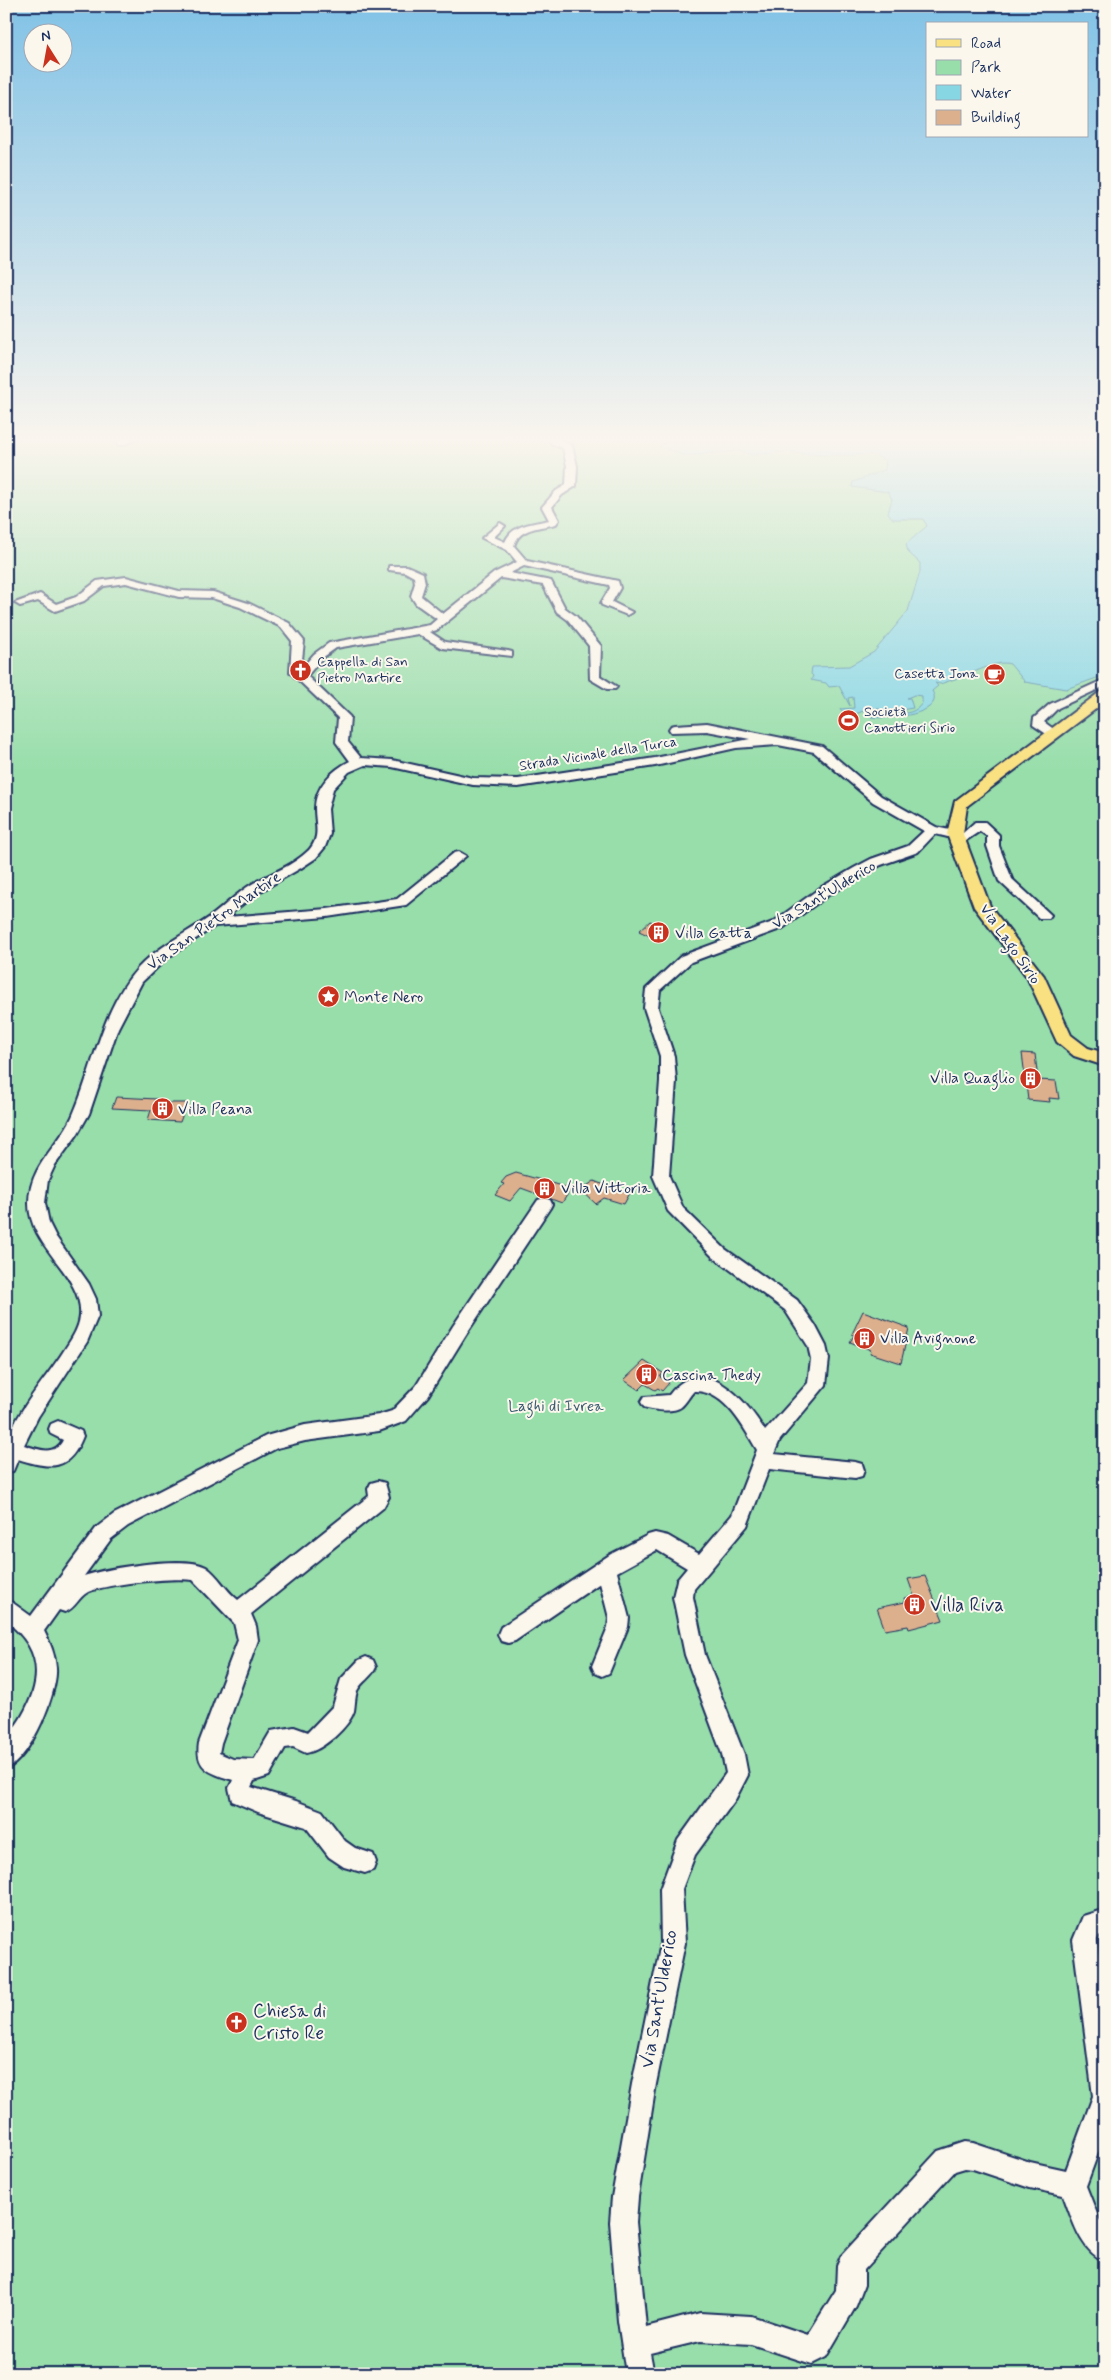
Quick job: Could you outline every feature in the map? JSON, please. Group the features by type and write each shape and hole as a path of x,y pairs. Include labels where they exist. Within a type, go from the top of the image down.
{"main road":[{"name":"Via Lago Sirio","path":"1105,695 960,804 956,834 982,907 1035,976 1063,1038 1081,1052 1105,1060"}],"street":[{"path":"512,549 524,563 614,583 615,588 606,603 627,612"},
{"path":"302,675 318,656 333,645 434,628 466,599 498,575 524,563"},
{"path":"393,568 407,569 419,575 420,583 416,596 420,602 444,619"},
{"path":"498,575 547,583 561,610 572,618 595,646 594,676 611,687"},
{"path":"20,603 40,597 55,608 80,598 96,586 116,580 126,580 191,596 213,595 258,611 285,625 298,641 295,669 344,717 340,742 343,748 358,762"},
{"path":"421,631 442,644 508,654"},
{"path":"1049,730 1039,725 1038,721 1054,706 1105,682"},
{"path":"675,730 707,727 820,750 877,799 932,830 965,836 980,825 993,835 993,846 1006,881 1044,915"},
{"name":"Strada Vicinale della Turca","path":"358,762 421,770 472,782 516,783 660,761 718,748 763,741 783,741"},
{"name":"Via San Pietro Martire","path":"10,1457 32,1413 74,1349 90,1315 89,1303 83,1289 41,1228 37,1207 38,1190 42,1175 49,1161 76,1123 102,1050 137,978 156,960 212,922 253,890 311,855 324,838 325,829 321,802 327,789 341,771 358,762"},
{"name":"Via Sant'Ulderico","path":"640,2374 635,2343 623,2222 625,2197 644,2084 673,1942 670,1889 686,1848 737,1775 732,1754 695,1655 684,1597 684,1586 740,1520 772,1436 817,1385 820,1359 817,1346 809,1330 791,1305 719,1254 676,1210 661,1176 668,1081 667,1056 651,1008 653,989 686,959 778,925 825,891 859,871 876,862 912,849 932,830"},
{"path":"212,922 327,914 401,902 459,856"},
{"path":"34,1634 104,1533 121,1520 273,1441 305,1433 379,1423 399,1416 422,1391 458,1331 544,1204"},
{"path":"650,1402 674,1402 686,1387 692,1384 715,1389 728,1396 740,1407 765,1455 855,1470"},
{"path":"10,1457 60,1458 74,1436 58,1429"},
{"path":"237,1613 376,1502 379,1497 378,1489"},
{"path":"508,1634 606,1568 655,1541 661,1542 701,1566"},
{"path":"602,1666 620,1618 606,1568"},
{"path":"34,1634 82,1585 169,1570 197,1572 244,1618 248,1640 207,1752 208,1757 213,1762 247,1772 262,1769 279,1738 294,1736 306,1743 312,1742 319,1737 343,1711 348,1686 366,1667"},
{"path":"6,1609 34,1634 44,1654 43,1694 33,1718 6,1759"},
{"path":"247,1772 240,1788 240,1793 248,1798 298,1812 316,1820 332,1846 349,1857 365,1862"},
{"path":"1072,2184 1078,2175 1105,2096 1085,1940 1091,1924 1099,1923 1105,1926"},
{"path":"635,2343 700,2327 751,2330 812,2350 816,2348 847,2297 851,2285 850,2265 947,2160 965,2155 972,2156 1030,2175 1072,2184"},
{"path":"1072,2184 1089,2228 1105,2248"}],"green space":[{"name":"Laghi di Ivrea","path":"6,549 1105,549 1105,2374 6,2374"}],"water":[{"path":"907,549 1105,549 1105,675 1066,689 1025,682 1010,664 1004,663 958,676 958,678 940,684 935,683 938,686 932,691 934,699 931,706 923,711 889,718 871,717 884,713 911,712 917,709 922,703 922,696 914,695 907,698 910,698 913,708 895,711 870,708 856,714 841,711 840,709 854,708 853,697 848,698 850,706 839,686 829,687 826,683 811,680 813,676 811,674 812,667 849,666 874,652 908,611 920,572 920,563"}],"building":[{"path":"650,921 666,928 654,938 639,931"},
{"name":"Villa Quaglio","path":"1022,1053 1035,1054 1038,1080 1056,1081 1059,1099 1049,1098 1050,1102 1028,1100"},
{"name":"Villa Peana","path":"116,1097 157,1099 156,1103 187,1103 180,1122 148,1120 151,1110 112,1108"},
{"name":"Villa Vittoria","path":"516,1173 571,1189 562,1203 521,1188 510,1201 495,1195 504,1184 501,1183 506,1177"},
{"name":"Villa Vittoria","path":"594,1181 630,1193 624,1204 604,1198 596,1204 581,1190"},
{"name":"Villa Avignone","path":"863,1311 909,1328 901,1363 870,1353 871,1350 850,1342"},
{"name":"Cascina Thedy","path":"644,1361 663,1373 660,1377 669,1383 662,1391 658,1388 655,1390 645,1384 639,1390 624,1380"},
{"name":"Villa Riva","path":"925,1576 943,1620 909,1629 908,1626 885,1630 877,1608 905,1602 904,1598 914,1596 908,1579"}],"place":[{"name":"Cappella di San Pietro Martire","path":"301,670"},
{"name":"Casetta Jona","path":"994,674"},
{"name":"Società Canottieri Sirio","path":"848,720"},
{"name":"Villa Gatta","path":"659,933"},
{"name":"Monte Nero","path":"328,997"},
{"name":"Villa Quaglio","path":"1031,1078"},
{"name":"Villa Peana","path":"162,1109"},
{"name":"Villa Vittoria","path":"545,1188"},
{"name":"Villa Avignone","path":"864,1338"},
{"name":"Cascina Thedy","path":"646,1375"},
{"name":"Villa Riva","path":"914,1605"},
{"name":"Chiesa di Cristo Re","path":"237,2022"}]}
